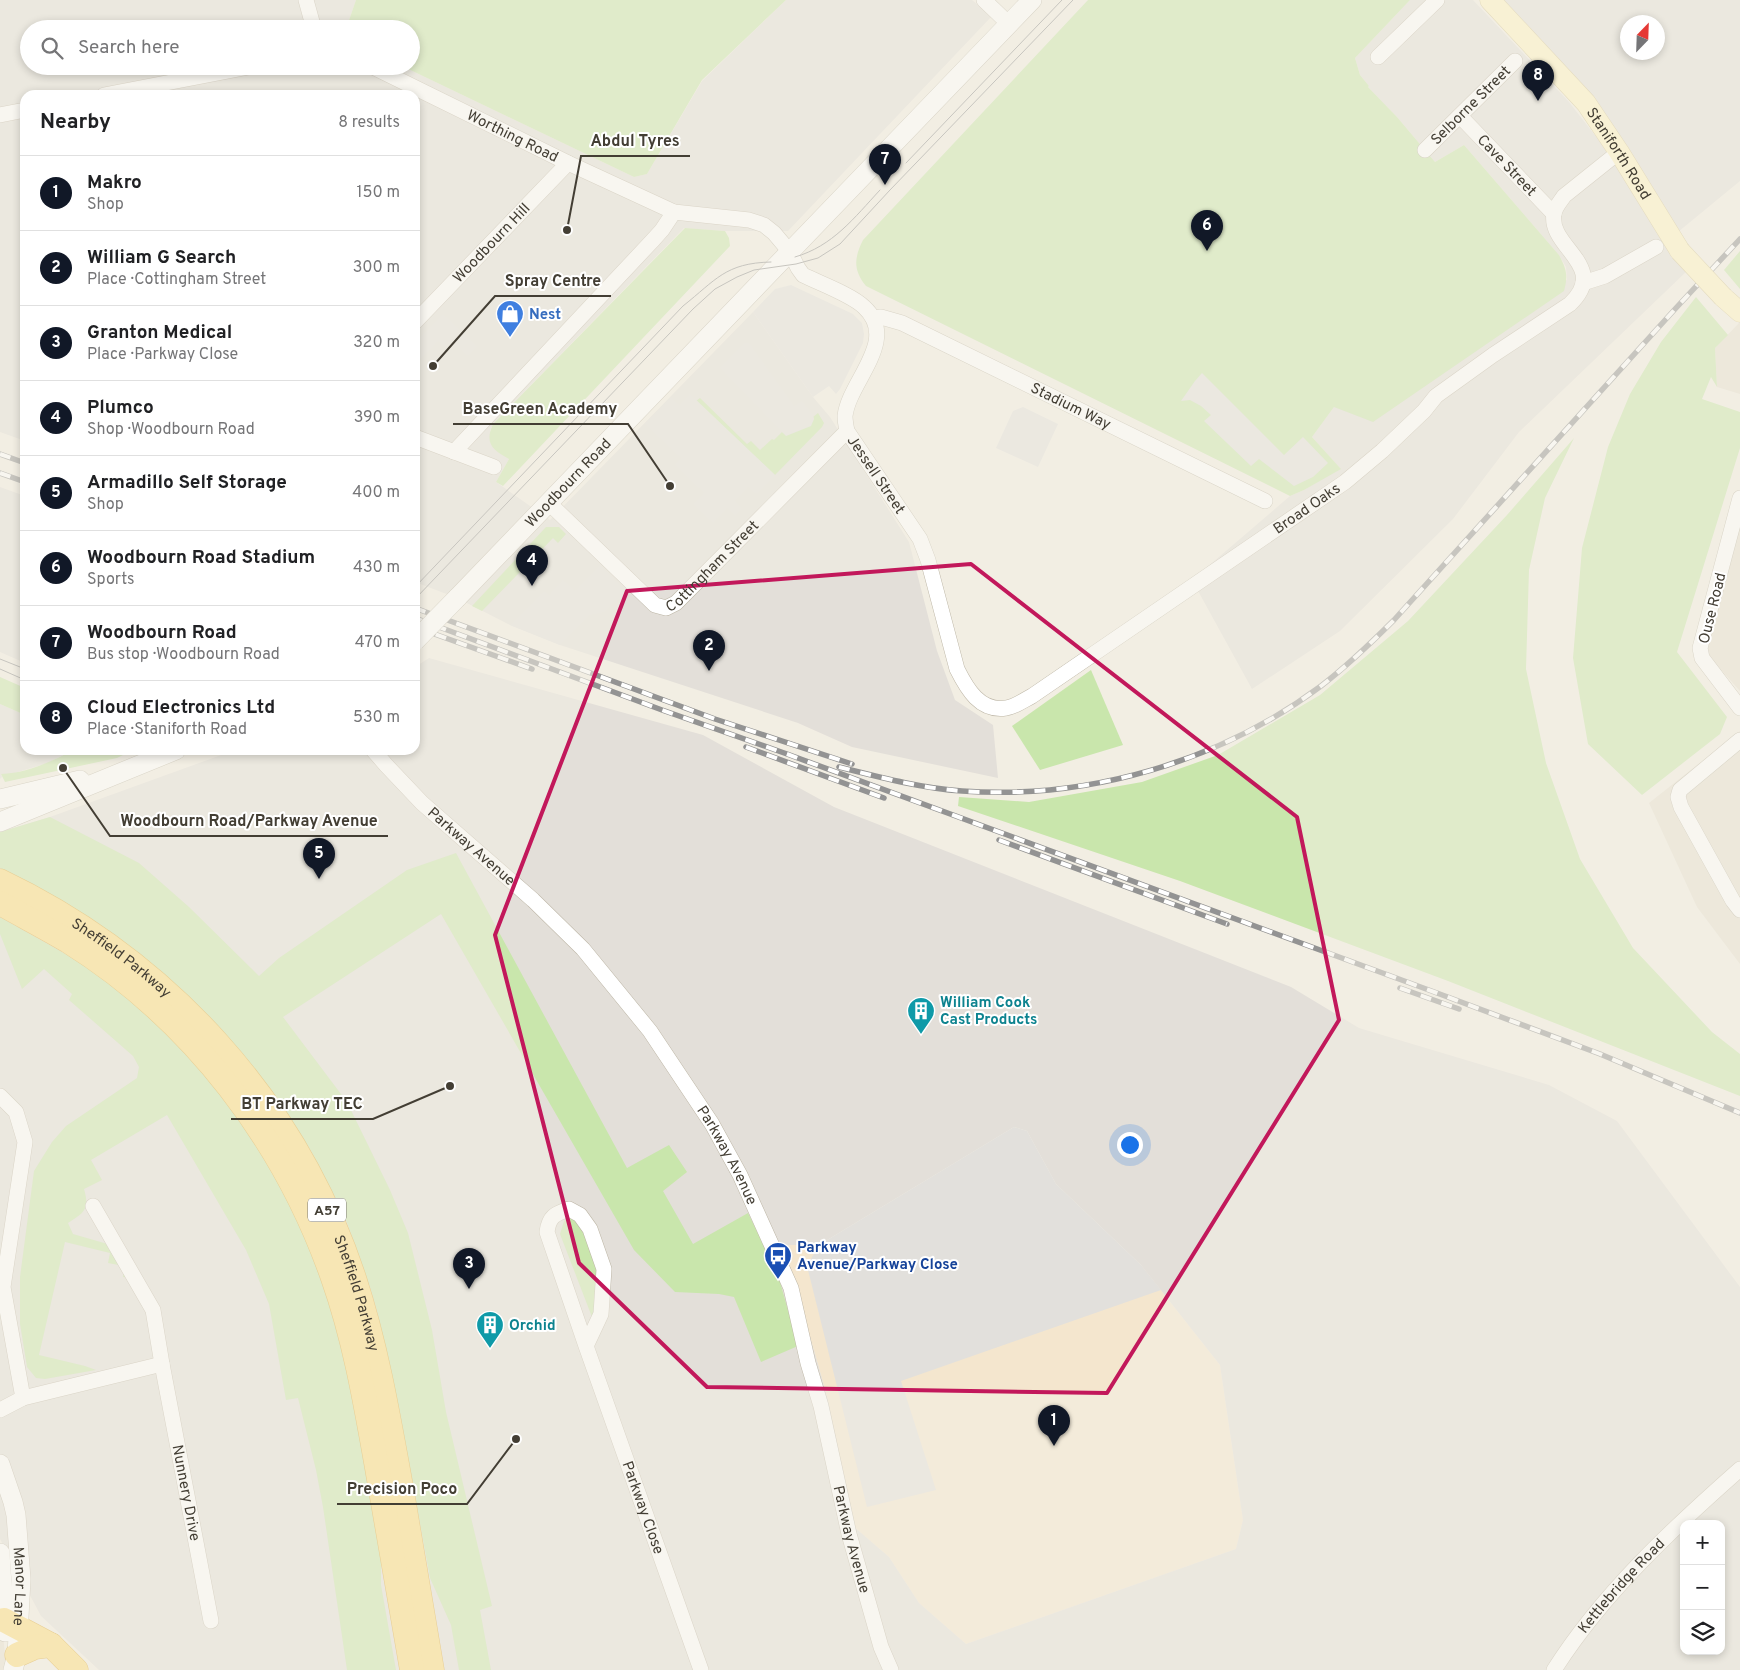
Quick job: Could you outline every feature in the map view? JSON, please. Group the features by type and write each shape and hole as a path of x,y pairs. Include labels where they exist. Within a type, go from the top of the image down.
{"highway":[{"name":"Sheffield Parkway","path":"0,881 33,898 105,942 176,1000 221,1046 242,1071 266,1102 310,1173 341,1241 373,1342 388,1414 432,1670"},
{"name":"Sheffield Parkway","path":"0,903 41,925 86,954 140,995 166,1018 209,1063 237,1097 268,1140 294,1185 316,1232 331,1272 349,1332 364,1394 412,1670"},
{"path":"11,1623 51,1645 76,1670"},
{"path":"14,1665 35,1646 51,1645"}],"main road":[{"name":"Staniforth Road","path":"1490,0 1586,103 1620,152 1680,251 1722,297 1740,312"}],"street":[{"path":"306,0 312,20"},
{"path":"984,0 1009,24"},
{"name":"Woodbourn Road","path":"420,636 1032,0"},
{"path":"1378,57 1437,0"},
{"name":"Selborne Street","path":"1425,150 1515,61"},
{"path":"130,90 207,75"},
{"name":"Worthing Road","path":"389,75 674,212 757,222 770,229 790,252"},
{"path":"0,115 20,111"},
{"name":"Cave Street","path":"1460,116 1554,214"},
{"path":"1620,152 1564,196 1554,214 1555,229 1576,259 1582,271 1583,283 1605,276 1656,247"},
{"name":"Woodbourn Hill","path":"420,317 568,162"},
{"path":"454,452 653,240 674,212"},
{"path":"790,252 803,275 854,300 864,307 873,318"},
{"name":"Broad Oaks","path":"1007,708 1032,696 1344,482 1382,451 1424,411 1436,396 1493,355 1570,304 1579,295 1583,283"},
{"name":"Stadium Way","path":"873,318 880,317 902,324 1265,501"},
{"name":"Jessell Street","path":"873,318 877,339 873,353 845,414 848,431 920,539 928,560 957,669 964,684 982,704 991,707 1007,708"},
{"name":"Cottingham Street","path":"549,503 654,606 666,608 676,604 848,431"},
{"path":"420,439 494,467"},
{"name":"Ouse Road","path":"1740,498 1700,648 1702,658 1740,708"},
{"path":"1740,740 1680,790 1678,797 1681,807 1710,860 1740,910"},
{"path":"0,822 163,755"},
{"name":"Parkway Avenue","path":"377,755 422,803 533,900 583,949 650,1031 712,1124 740,1175 791,1288 808,1362 821,1406 847,1526 881,1647 891,1670"},
{"path":"0,799 127,769"},
{"path":"0,1096 16,1112 25,1142 3,1287 23,1398"},
{"name":"Nunnery Drive","path":"93,1206 154,1310 162,1364 211,1621"},
{"name":"Parkway Close","path":"586,1346 601,1314 604,1268 590,1229 580,1215 569,1209 555,1214 548,1221 547,1232 586,1346 701,1670"},
{"path":"0,1410 23,1398 162,1364"},
{"name":"Manor Lane","path":"0,1464 16,1515 20,1579 11,1623 14,1665"},
{"name":"Kettlebridge Road","path":"1554,1670 1567,1650 1613,1593 1672,1532 1740,1470"},
{"path":"0,1553 11,1623"}],"highlighted area":[{"path":"971,564 1297,817 1339,1020 1107,1393 707,1387 579,1263 495,935 627,591"}],"shaded area":[{"path":"0,0 356,0 349,20 20,20 20,75 420,75 634,177 647,174 702,81 786,0 972,0 992,16 788,231 725,231 684,228 493,424 490,431 509,459 496,482 550,520 753,312 813,397 830,417 909,542 937,651 955,700 993,725 998,778 852,747 798,723 560,645 510,625 457,598 420,584 420,90 20,90 20,439 0,432"},
{"path":"1410,0 1473,0 1569,102 1615,161 1687,271 1519,432 1453,519 1340,631 1252,689 1192,580 1290,496 1304,490 1340,468 1312,437 1334,407 1567,280 1566,267 1559,255 1464,145 1435,162 1397,117 1368,87 1360,75 1355,58"},
{"path":"1500,0 1740,0 1740,181 1678,232"},
{"path":"791,285 853,314 862,323 863,343 836,394 829,386 813,397 753,312 775,289"},
{"path":"443,314 477,346 468,356 452,342 446,348 438,341 421,359 420,338"},
{"path":"1740,322 1740,394 1717,387 1715,348"},
{"path":"744,343 749,343 794,406 802,401 813,415 814,419 811,426 786,436 720,368"},
{"path":"1202,373 1284,455 1303,437 1328,463 1313,477 1294,486 1259,459 1251,466 1204,421 1211,415 1201,406 1190,400 1181,401"},
{"path":"690,394 775,475 757,493 748,487 735,501 742,508 735,516 727,508 713,523 693,504 704,493 675,465 681,458 645,424 671,397 679,405"},
{"path":"1023,407 1058,424 1038,467 996,448 1013,411"},
{"path":"0,487 20,494 20,661 0,652"},
{"path":"1740,498 1740,691 1705,652"},
{"path":"600,565 628,593 613,603 605,612 590,615 560,645 510,625 544,591 549,595 563,580 575,591"},
{"path":"429,658 703,735 834,807 1291,987 1359,1028 1549,1085 1617,1121 1740,1287 1740,1670 99,1670 41,1616 0,1539 0,832 50,817 221,755 420,755 420,664","holes":["1014,1127 1027,1131 1056,1184 1141,1265 1220,1365 1243,1520 1236,1549 966,1644 919,1603 889,1557 853,1526 827,1396 794,1281 779,1247 819,1245"]},
{"path":"0,704 20,713 20,755 63,755 48,763 11,774 1,774 2,777 0,779"},
{"path":"1740,731 1740,964 1697,907 1649,803"},
{"path":"1014,1127 1027,1131 1056,1184 1141,1265 1161,1290 901,1381 936,1490 867,1507 807,1266 819,1245"},
{"path":"819,1245 1141,1265 1220,1365 1243,1520 1236,1549 966,1644 919,1603 889,1557 853,1526 827,1396 794,1281 779,1247"},
{"path":"0,1611 7,1670 0,1670"}],"green space":[{"path":"356,0 786,0 702,80 647,174 634,177 420,75 420,20 349,20"},
{"path":"1088,0 1410,0 1355,58 1360,75 1368,87 1397,117 1435,162 1464,145 1559,255 1566,273 1564,291 1373,422 1334,407 1312,437 1341,469 1290,496 866,286 859,275 856,264 863,240"},
{"path":"685,228 725,231 729,238 730,246 503,486 496,482 509,459 498,453 492,446 489,437 493,424"},
{"path":"1740,251 1740,289 1724,270"},
{"path":"1696,297 1728,335 1715,348 1717,387 1711,377 1702,399 1740,412 1740,448 1677,652 1727,717 1720,734 1642,795 1588,744 1573,658 1582,548 1608,447 1630,394 1661,342"},
{"path":"700,398 747,444 751,441 760,450 782,432 786,435 814,419 813,417 818,413 824,423 775,475 696,401"},
{"path":"1574,438 1545,498 1529,570 1526,669 1546,763 1580,859 1633,948 1712,1032 1740,1054 1740,1096 1448,981 1180,881 958,806 959,797 1029,802 1142,782 1218,755 1320,695 1408,621 1507,515"},
{"path":"546,527 559,527 566,534 558,543 553,538 482,611 472,606"},
{"path":"1091,670 1123,745 1040,770 1012,726"},
{"path":"0,677 20,686 20,713 0,704"},
{"path":"64,755 123,755 117,758 5,782 1,774 20,772"},
{"path":"50,817 139,863 189,907 259,976 279,958 407,870 456,853 627,1168 669,1145 687,1172 663,1191 693,1244 748,1213 777,1271 798,1346 761,1362 734,1297 719,1294 675,1292 634,1250 441,914 283,1017 347,1102 390,1190 408,1233 432,1330 446,1412 492,1606 480,1610 491,1670 459,1670 451,1625 430,1578 400,1414 377,1311 346,1220 311,1151 281,1104 256,1072 183,991 153,965 96,923 69,905 0,868 0,832"},
{"path":"0,917 115,982 177,1037 240,1109 278,1170 301,1213 335,1308 348,1354 377,1501 381,1542 381,1585 396,1670 347,1670 316,1470 298,1398 286,1400 269,1304 246,1250 167,1115 91,1160 102,1180 84,1189 86,1206 82,1213 68,1223 73,1234 111,1245 122,1266 108,1263 110,1253 65,1242 39,1355 96,1370 45,1379 36,1378 27,1367 20,1324 20,1277 34,1171 52,1142 66,1126 137,1078 139,1067 133,1056 69,1000 72,994 44,969 22,989 0,934"},
{"path":"571,1215 580,1217 603,1272 597,1330 560,1234 564,1221"},
{"path":"124,1268 129,1278 123,1277"}],"tram line":[{"path":"906,163 1062,0"},
{"path":"420,594 693,309 715,289 737,277 754,270 796,264 818,258 840,244 1073,0"},
{"path":"795,257 821,246 832,238 852,221 880,190"},
{"path":"420,582 683,306 722,275 742,266 771,262"},
{"path":"0,659 20,667"},
{"path":"0,669 20,678"}],"railway":[{"path":"839,767 900,782 946,790 1009,792 1057,789 1104,782 1196,755 1240,736 1281,713 1331,678 1394,620 1740,239"},
{"path":"0,454 20,461"},
{"path":"0,473 20,480"},
{"path":"420,610 715,719 852,764"},
{"path":"420,620 1437,993 1600,1054 1740,1113"},
{"path":"420,629 532,669"},
{"path":"746,747 884,798"},
{"path":"999,840 1227,924"},
{"path":"1400,988 1459,1009"}],"place":[{"name":"Cloud Electronics Ltd","path":"1538,101"},
{"name":"Woodbourn Road","path":"885,185"},
{"name":"Abdul Tyres","path":"567,230"},
{"name":"Woodbourn Road Stadium","path":"1207,251"},
{"name":"Nest","path":"510,338"},
{"name":"Spray Centre","path":"433,366"},
{"name":"BaseGreen Academy","path":"670,486"},
{"name":"Plumco","path":"532,586"},
{"name":"William G Search","path":"709,671"},
{"name":"Woodbourn Road/Parkway Avenue","path":"63,768"},
{"name":"Armadillo Self Storage","path":"319,879"},
{"name":"William Cook Cast Products","path":"921,1035"},
{"name":"BT Parkway TEC","path":"450,1086"},
{"name":"Parkway Avenue/Parkway Close","path":"778,1280"},
{"name":"Granton Medical","path":"469,1289"},
{"name":"Orchid","path":"490,1349"},
{"name":"Precision Poco","path":"516,1439"},
{"name":"Makro","path":"1054,1446"}]}
